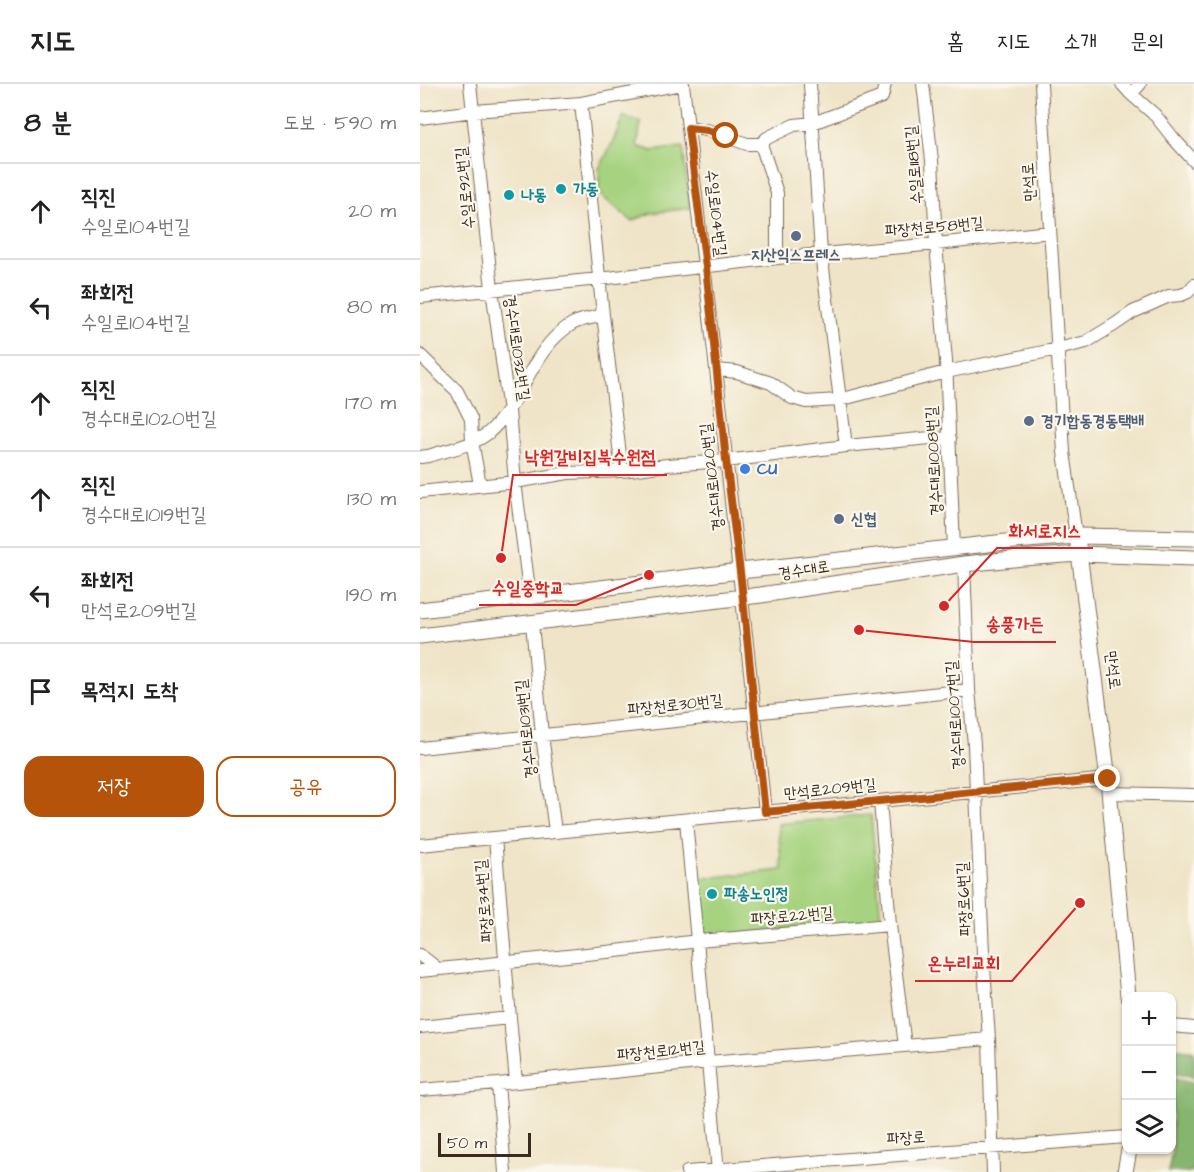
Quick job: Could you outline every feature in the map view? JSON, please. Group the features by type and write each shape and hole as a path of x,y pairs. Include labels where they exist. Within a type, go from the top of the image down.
{"main road":[{"name":"경수대로","path":"420,610 740,575 1010,542 1076,536 1194,538"},
{"name":"만석로","path":"1076,536 1109,786 1128,992"},
{"path":"1150,557 1152,537"},
{"path":"970,563 994,552 1008,549 1010,542"},
{"name":"경수대로","path":"420,636 743,597 970,563 1079,554 1194,558"},
{"path":"1125,1172 1128,1154"}],"street":[{"name":"수일로92번길","path":"470,84 492,289"},
{"path":"420,118 474,111 581,103 682,84"},
{"name":"수일로104번길","path":"682,84 706,267"},
{"path":"810,84 821,254 846,446"},
{"path":"688,128 707,130 747,144 761,144 767,138 794,125 813,123 882,97 885,84"},
{"name":"수일로118번길","path":"923,84 932,160 936,244"},
{"name":"만석로","path":"1041,84 1064,452 1076,536"},
{"path":"1122,84 1155,115 1194,161"},
{"path":"1131,94 1140,84"},
{"path":"581,103 622,471"},
{"path":"761,144 777,193 777,258"},
{"name":"파장천로58번길","path":"420,297 1050,231"},
{"name":"경수대로1008번길","path":"936,244 950,439 954,548"},
{"name":"경수대로1020번길","path":"706,267 765,812"},
{"path":"717,370 737,372 771,383 792,398 806,402 839,400 946,372 1086,342 1133,312 1169,296 1188,292 1194,285"},
{"name":"경수대로1032번길","path":"492,289 509,411 515,482 530,597"},
{"name":"경수대로1032번길","path":"509,411 542,352 557,336 574,323 603,315"},
{"path":"420,356 458,391 471,419 472,441 480,486"},
{"path":"420,457 472,441 487,433 509,411"},
{"path":"420,492 515,482 568,473 622,471 846,446 930,438 950,439"},
{"name":"경수대로1007번길","path":"970,563 969,690 976,792"},
{"name":"경수대로1031번길","path":"532,623 542,735 555,831"},
{"name":"파장천로30번길","path":"420,748 969,690"},
{"name":"만석로209번길","path":"420,845 976,792 1109,786 1194,795"},
{"name":"파장로6번길","path":"976,792 989,1039 993,1172"},
{"path":"880,801 890,925 905,1046"},
{"path":"686,820 718,1171"},
{"name":"파장로34번길","path":"495,838 516,1082"},
{"name":"파장로22번길","path":"616,951 698,941 890,925"},
{"name":"파장로34번길","path":"420,971 616,951"},
{"path":"420,955 438,969"},
{"path":"420,1027 510,1018"},
{"path":"1176,1026 1194,1028"},
{"name":"파장천로12번길","path":"420,1090 708,1062 989,1039"},
{"path":"498,1084 506,1172"},
{"name":"파장로","path":"687,1172 1122,1137"}],"green space":[{"path":"623,116 641,122 637,146 652,151 683,147 690,208 651,213 632,221 599,194 599,169"},
{"path":"871,815 881,919 703,938 697,879 782,870 778,824"},
{"path":"1176,1049 1194,1051 1194,1077 1176,1073"},
{"path":"1176,1078 1192,1082 1194,1172 1168,1172 1172,1154 1176,1154"}],"place":[{"name":"가동","path":"561,189"},
{"name":"나동","path":"509,195"},
{"name":"지산익스프레스","path":"796,236"},
{"name":"경기합동경동택배","path":"1029,421"},
{"name":"CU","path":"745,469"},
{"name":"신협","path":"839,519"},
{"name":"낙원갈비집북수원점","path":"501,558"},
{"name":"수일중학교","path":"649,575"},
{"name":"화서로지스","path":"944,606"},
{"name":"송풍가든","path":"859,630"},
{"name":"파송노인정","path":"712,894"},
{"name":"온누리교회","path":"1080,903"}],"route":[{"path":"726,136 707,130 688,128 706,267 765,812 1108,779"}]}
